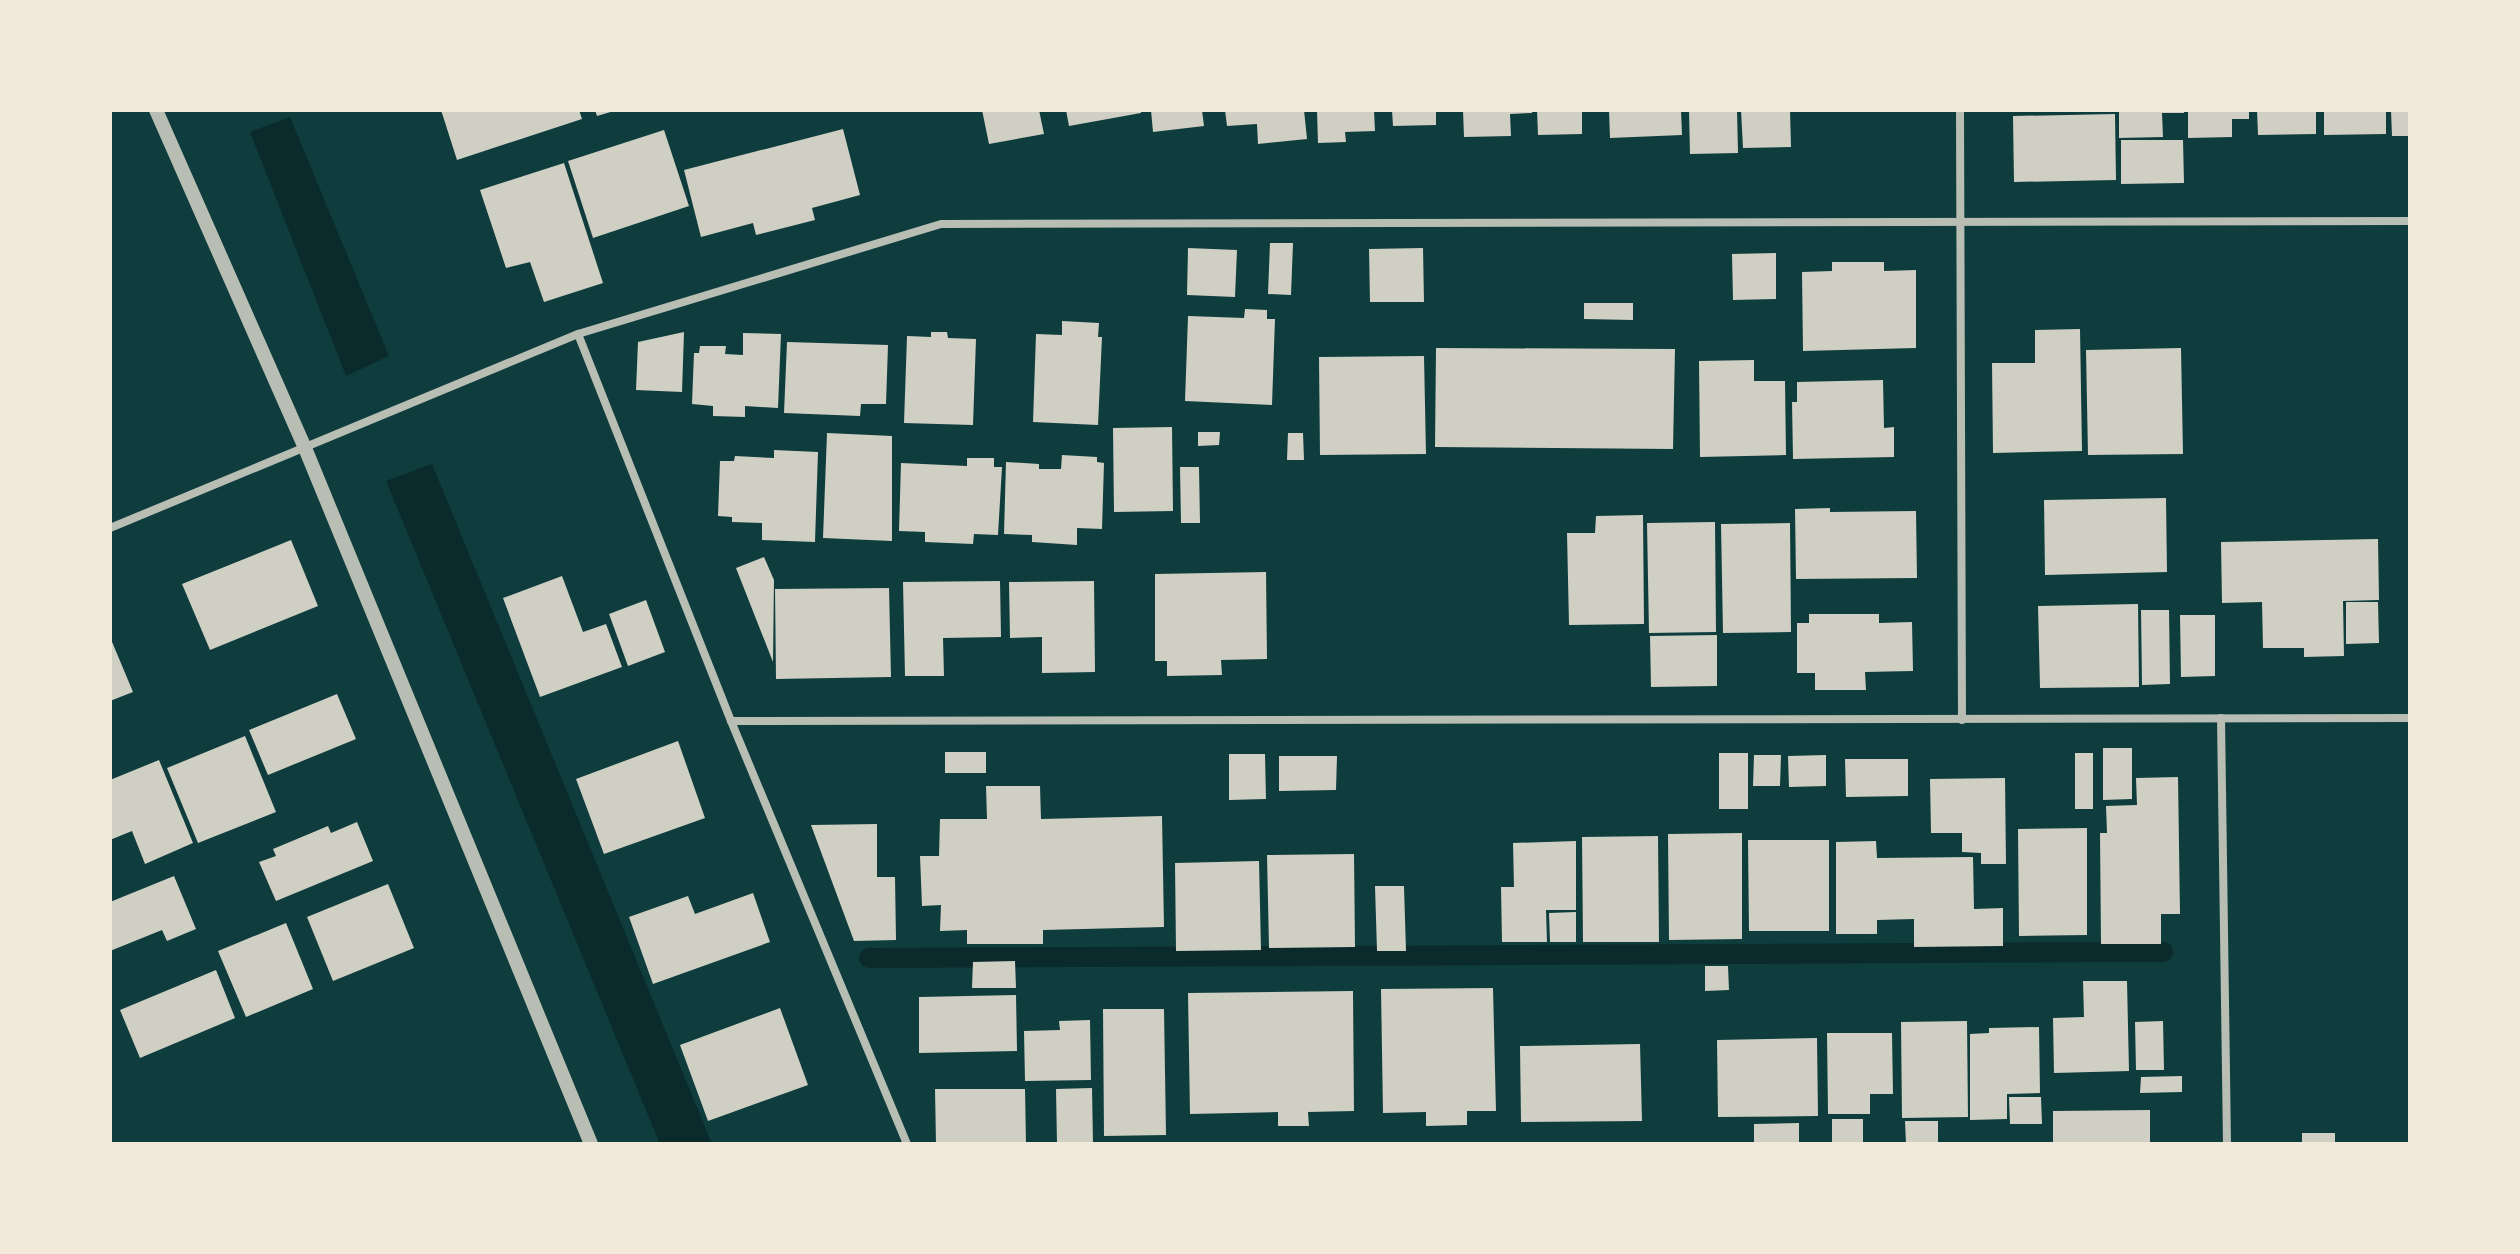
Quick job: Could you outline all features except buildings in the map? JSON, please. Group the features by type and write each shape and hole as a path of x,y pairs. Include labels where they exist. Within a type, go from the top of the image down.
{"street":[{"path":"156,110 305,448 591,1144"},
{"path":"1960,110 1962,720"},
{"path":"110,528 578,334 941,224 2410,221"},
{"path":"578,334 731,721 907,1144"},
{"path":"2221,718 2227,1144"},
{"path":"731,721 2410,718"}],"water":[{"path":"290,117 389,356 346,376 250,132"},
{"path":"432,464 712,1144 660,1144 386,481"}],"waterway":[{"path":"869,958 2163,952"}]}
